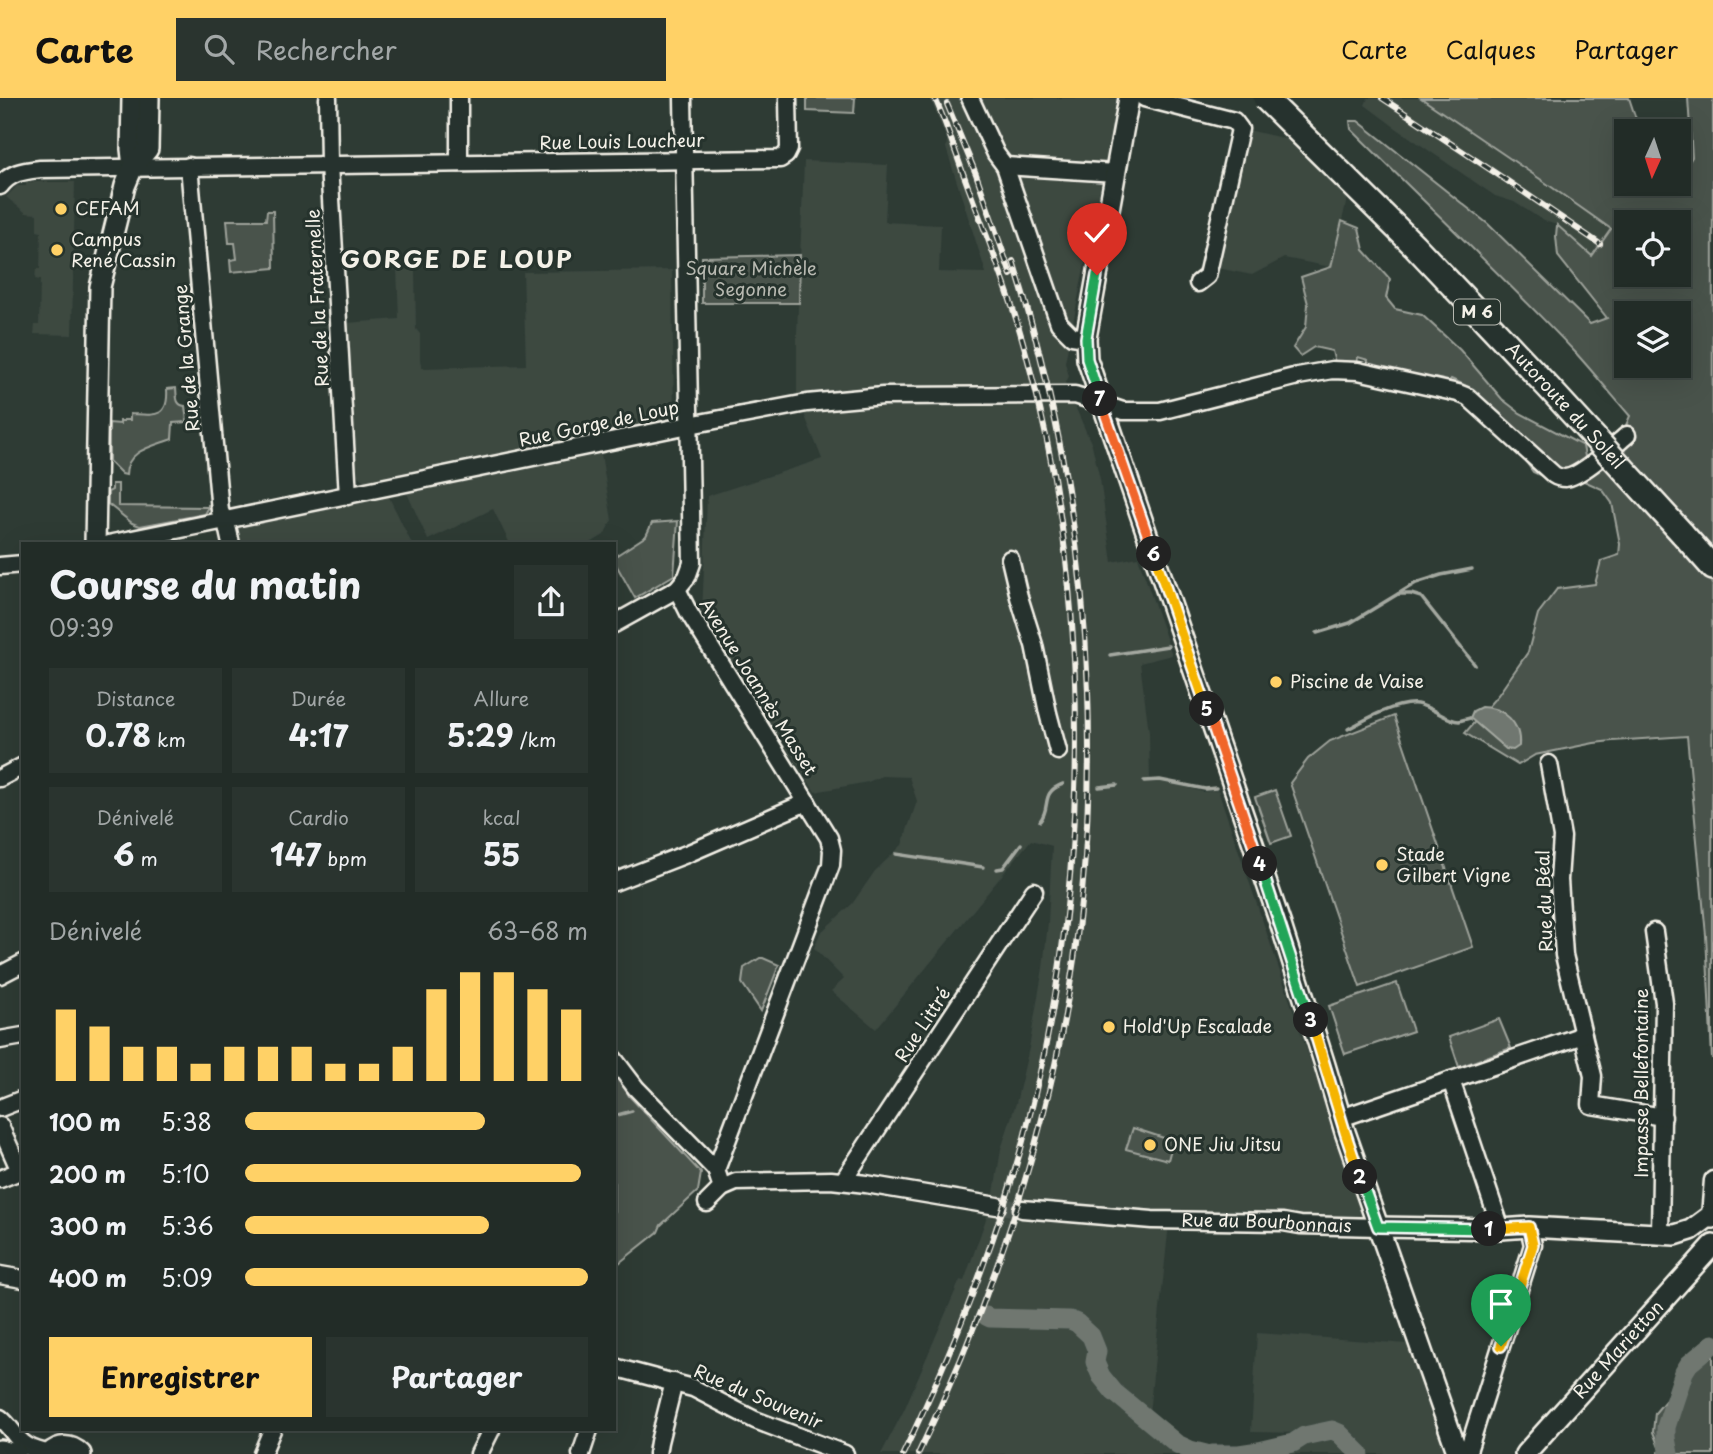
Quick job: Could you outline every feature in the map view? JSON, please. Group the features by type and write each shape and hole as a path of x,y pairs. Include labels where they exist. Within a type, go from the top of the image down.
{"highway":[{"name":"Autoroute du Soleil","path":"1265,98 1423,255 1687,529 1713,548"},
{"name":"Autoroute du Soleil","path":"1284,98 1423,235 1560,379 1687,529 1713,568"}],"main road":[{"path":"132,98 133,167"},
{"path":"95,542 100,287 125,186 133,167 148,149 149,98"},
{"path":"1129,98 1086,338 1087,359 1277,913 1341,1118 1458,1454"},
{"name":"Rue du Bourbonnais","path":"1378,1227 1529,1227 1660,1234 1683,1233 1712,1217"},
{"name":"Rue Marietton","path":"1525,1454 1713,1245"},
{"path":"0,1450 16,1454"}],"street":[{"name":"Rue de la Fraternelle","path":"328,98 329,164 348,496"},
{"path":"458,163 459,98"},
{"name":"Avenue Joannès Masset","path":"683,98 692,563 687,577 677,589 689,613 829,838 832,850 831,865 716,1170"},
{"name":"Rue Louis Loucheur","path":"0,186 19,171 40,169 780,159 789,149 788,98"},
{"path":"970,98 996,154 1005,166 1059,323 1072,336 1086,338"},
{"path":"1144,98 1234,121 1239,125 1207,276 1198,283"},
{"name":"Rue de la Grange","path":"189,166 220,515 230,542"},
{"path":"1005,166 1115,173"},
{"name":"Rue Gorge de Loup","path":"119,542 689,425 807,403 884,396 1075,395 1123,411 1160,411 1298,376 1332,370 1358,371 1468,397 1554,475 1563,479 1586,469 1627,435"},
{"path":"1010,559 1034,645 1058,751"},
{"path":"0,566 21,564"},
{"path":"616,623 677,589"},
{"name":"Rue du Béal","path":"1549,764 1562,837 1559,880 1564,955 1593,1076 1591,1105 1663,1117"},
{"path":"616,881 807,802"},
{"name":"Rue Littré","path":"843,1181 1034,891"},
{"name":"Impasse Bellefontaine","path":"1654,932 1664,1003 1660,1234"},
{"path":"0,975 21,964"},
{"path":"1341,1118 1583,1035"},
{"path":"0,1040 21,1036"},
{"path":"616,1062 636,1088 716,1170 722,1188"},
{"path":"1451,1080 1502,1229"},
{"path":"0,1108 21,1100"},
{"path":"0,1126 20,1171 0,1180"},
{"path":"707,1203 722,1188 736,1182 753,1180 843,1181 997,1206"},
{"path":"1712,1217 1713,1180"},
{"name":"Rue du Bourbonnais","path":"1023,1209 1152,1220 1378,1227"},
{"path":"1467,1454 1533,1245 1529,1227"},
{"path":"0,1275 21,1279"},
{"name":"Rue du Souvenir","path":"616,1368 698,1390 755,1420 845,1454"},
{"path":"657,1454 674,1382"},
{"path":"0,1418 10,1426 22,1443 32,1449 63,1448"},
{"path":"262,1454 272,1431"},
{"path":"479,1454 490,1431"},
{"path":"581,1454 589,1431"}],"shaded area":[{"path":"930,98 1119,98 1065,362 1069,376 1065,385 1055,391 1066,402 1074,404 1092,445 1100,479 1112,562 1138,557 1172,655 1140,663 1149,732 1150,781 1165,781 1203,792 1218,790 1364,1218 1170,1214 1149,1414 1123,1393 1110,1377 1100,1345 1081,1319 1039,1316 1039,1312 1008,1313 1001,1326 1059,1326 1074,1329 1083,1335 1094,1374 1116,1400 1181,1450 1196,1454 881,1454 904,1410 960,1280 964,1281 993,1199 1001,1149 1016,1103 1029,1048 1043,968 1052,846 1031,840 876,1029 831,991 844,979 814,948 820,933 852,904 875,871 902,845 917,801 909,777 882,776 868,782 815,792 702,614 707,496 822,459 797,396 804,161 888,165 885,222 941,225 939,272 986,273 946,148 947,140"},
{"path":"1368,98 1421,98 1611,229 1592,256 1557,225 1544,221 1514,202 1495,196 1396,128 1365,105"},
{"path":"1248,130 1300,142 1349,191 1331,267 1284,258 1252,275 1217,268"},
{"name":"Campus René Cassin","path":"26,182 75,182 72,335 34,334 35,325 39,325 40,280 35,279 36,269 40,269 41,232 37,231 37,214 26,213 6,197 17,186 26,186"},
{"path":"415,269 416,329 420,334 422,368 526,365 523,272 672,270 674,416 671,419 365,482 356,474 346,323 399,319 397,270"},
{"path":"601,454 612,520 604,535 592,542 509,542 493,509 428,540 407,493"},
{"path":"389,497 411,542 236,542 233,528"},
{"path":"1481,707 1497,710 1509,718 1517,730 1519,746 1513,750 1506,749 1470,718 1473,711"},
{"path":"1257,1333 1408,1344 1446,1454 1369,1454 1337,1423 1300,1433 1251,1432"},
{"path":"1338,1437 1356,1454 1259,1454 1297,1446"}],"green space":[{"path":"807,98 855,98 854,113 807,111"},
{"path":"1421,98 1629,98 1636,119 1614,119 1614,196 1691,196 1691,119 1688,98 1713,98 1712,1059 1706,935 1687,736 1594,743 1535,755 1518,765 1465,733 1498,695 1528,652 1538,614 1557,589 1595,584 1601,561 1619,555 1620,544 1612,503 1602,489 1584,481 1546,478 1533,472 1524,459 1513,428 1469,387 1451,379 1446,385 1367,367 1368,360 1358,357 1357,363 1335,363 1332,351 1314,347 1300,356 1293,348 1306,327 1308,304 1301,277 1331,267 1342,221 1359,228 1364,250 1390,279 1386,298 1395,309 1422,315 1460,350 1502,399 1520,413 1583,446 1586,462 1624,430 1630,416 1547,323 1351,129 1350,121 1358,121 1488,224 1590,324 1607,318 1558,256 1557,225 1592,256 1611,229"},
{"path":"267,211 273,211 274,268 231,272 230,260 237,259 235,243 229,243 227,220 266,220"},
{"name":"Square Michèle Segonne","path":"800,255 799,303 702,303 702,257"},
{"path":"176,388 178,402 185,406 187,422 173,423 172,439 136,454 127,467 126,475 122,474 109,461 109,423 120,424 120,421 130,420 130,414 158,413 165,406 167,389"},
{"path":"112,484 118,484 118,506 210,505 205,514 140,526 108,504 108,492 112,490"},
{"path":"678,521 674,575 635,598 616,565 616,556 646,536 652,523"},
{"name":"Stade Gilbert Vigne","path":"1394,716 1473,947 1360,987 1290,783 1308,759 1330,741"},
{"path":"1275,790 1291,836 1271,843 1255,797"},
{"path":"760,958 779,965 761,1011 742,983 744,968"},
{"path":"1397,983 1413,1031 1345,1054 1329,1006"},
{"path":"1499,1019 1511,1048 1459,1067 1449,1037"},
{"path":"616,1073 629,1096 701,1173 698,1191 661,1225 658,1232 616,1265"},
{"name":"ONE Jiu Jitsu","path":"1133,1128 1173,1141 1168,1160 1126,1149"},
{"path":"1713,1350 1713,1454 1658,1454 1660,1450 1653,1432 1655,1413 1689,1378 1701,1359"}],"waterway":[{"path":"1317,633 1350,623 1416,583 1472,569"},
{"path":"1398,594 1421,597 1475,665"},
{"path":"1110,655 1168,646"},
{"path":"1348,729 1381,712 1409,704 1422,705 1454,720 1470,718"},
{"path":"1144,781 1160,780 1205,789 1216,788"},
{"path":"1040,821 1051,791 1063,784"},
{"path":"1099,787 1117,785"},
{"path":"997,869 1003,868 1021,844"},
{"path":"896,854 983,867"},
{"path":"616,1115 632,1111"},
{"path":"986,1316 1070,1320 1077,1323 1091,1336 1097,1351 1095,1362 1101,1376 1114,1392 1177,1444 1206,1454"},
{"path":"1669,1454 1666,1427 1684,1372 1689,1364 1713,1344"},
{"path":"1212,1454 1259,1451 1332,1430 1339,1433 1360,1454"}],"tunnel":[{"path":"997,1206 1022,1209"}],"railway":[{"path":"903,1454 946,1360 984,1264 1006,1199 1034,1098 1055,994 1069,887 1075,779 1075,671 1066,564 1051,459 1015,316 935,98"},
{"path":"1382,98 1600,244"},
{"path":"947,104 976,174 1011,275"},
{"path":"918,1454 972,1332 1003,1248 1030,1162 1065,1013 1081,905 1088,797 1088,688 1080,580 1065,472 1043,366 1013,261"}],"place":[{"name":"CEFAM","path":"61,209"},
{"name":"Campus René Cassin","path":"57,250"},
{"name":"Piscine de Vaise","path":"1276,682"},
{"name":"Stade Gilbert Vigne","path":"1382,865"},
{"name":"Hold'Up Escalade","path":"1109,1027"},
{"name":"ONE Jiu Jitsu","path":"1150,1145"}],"district":[{"name":"GORGE DE LOUP","path":"457,260"}],"route":[{"path":"1097,275 1086,338 1087,359 1281,925 1345,1132 1378,1227 1529,1227 1533,1245 1501,1346"}]}
